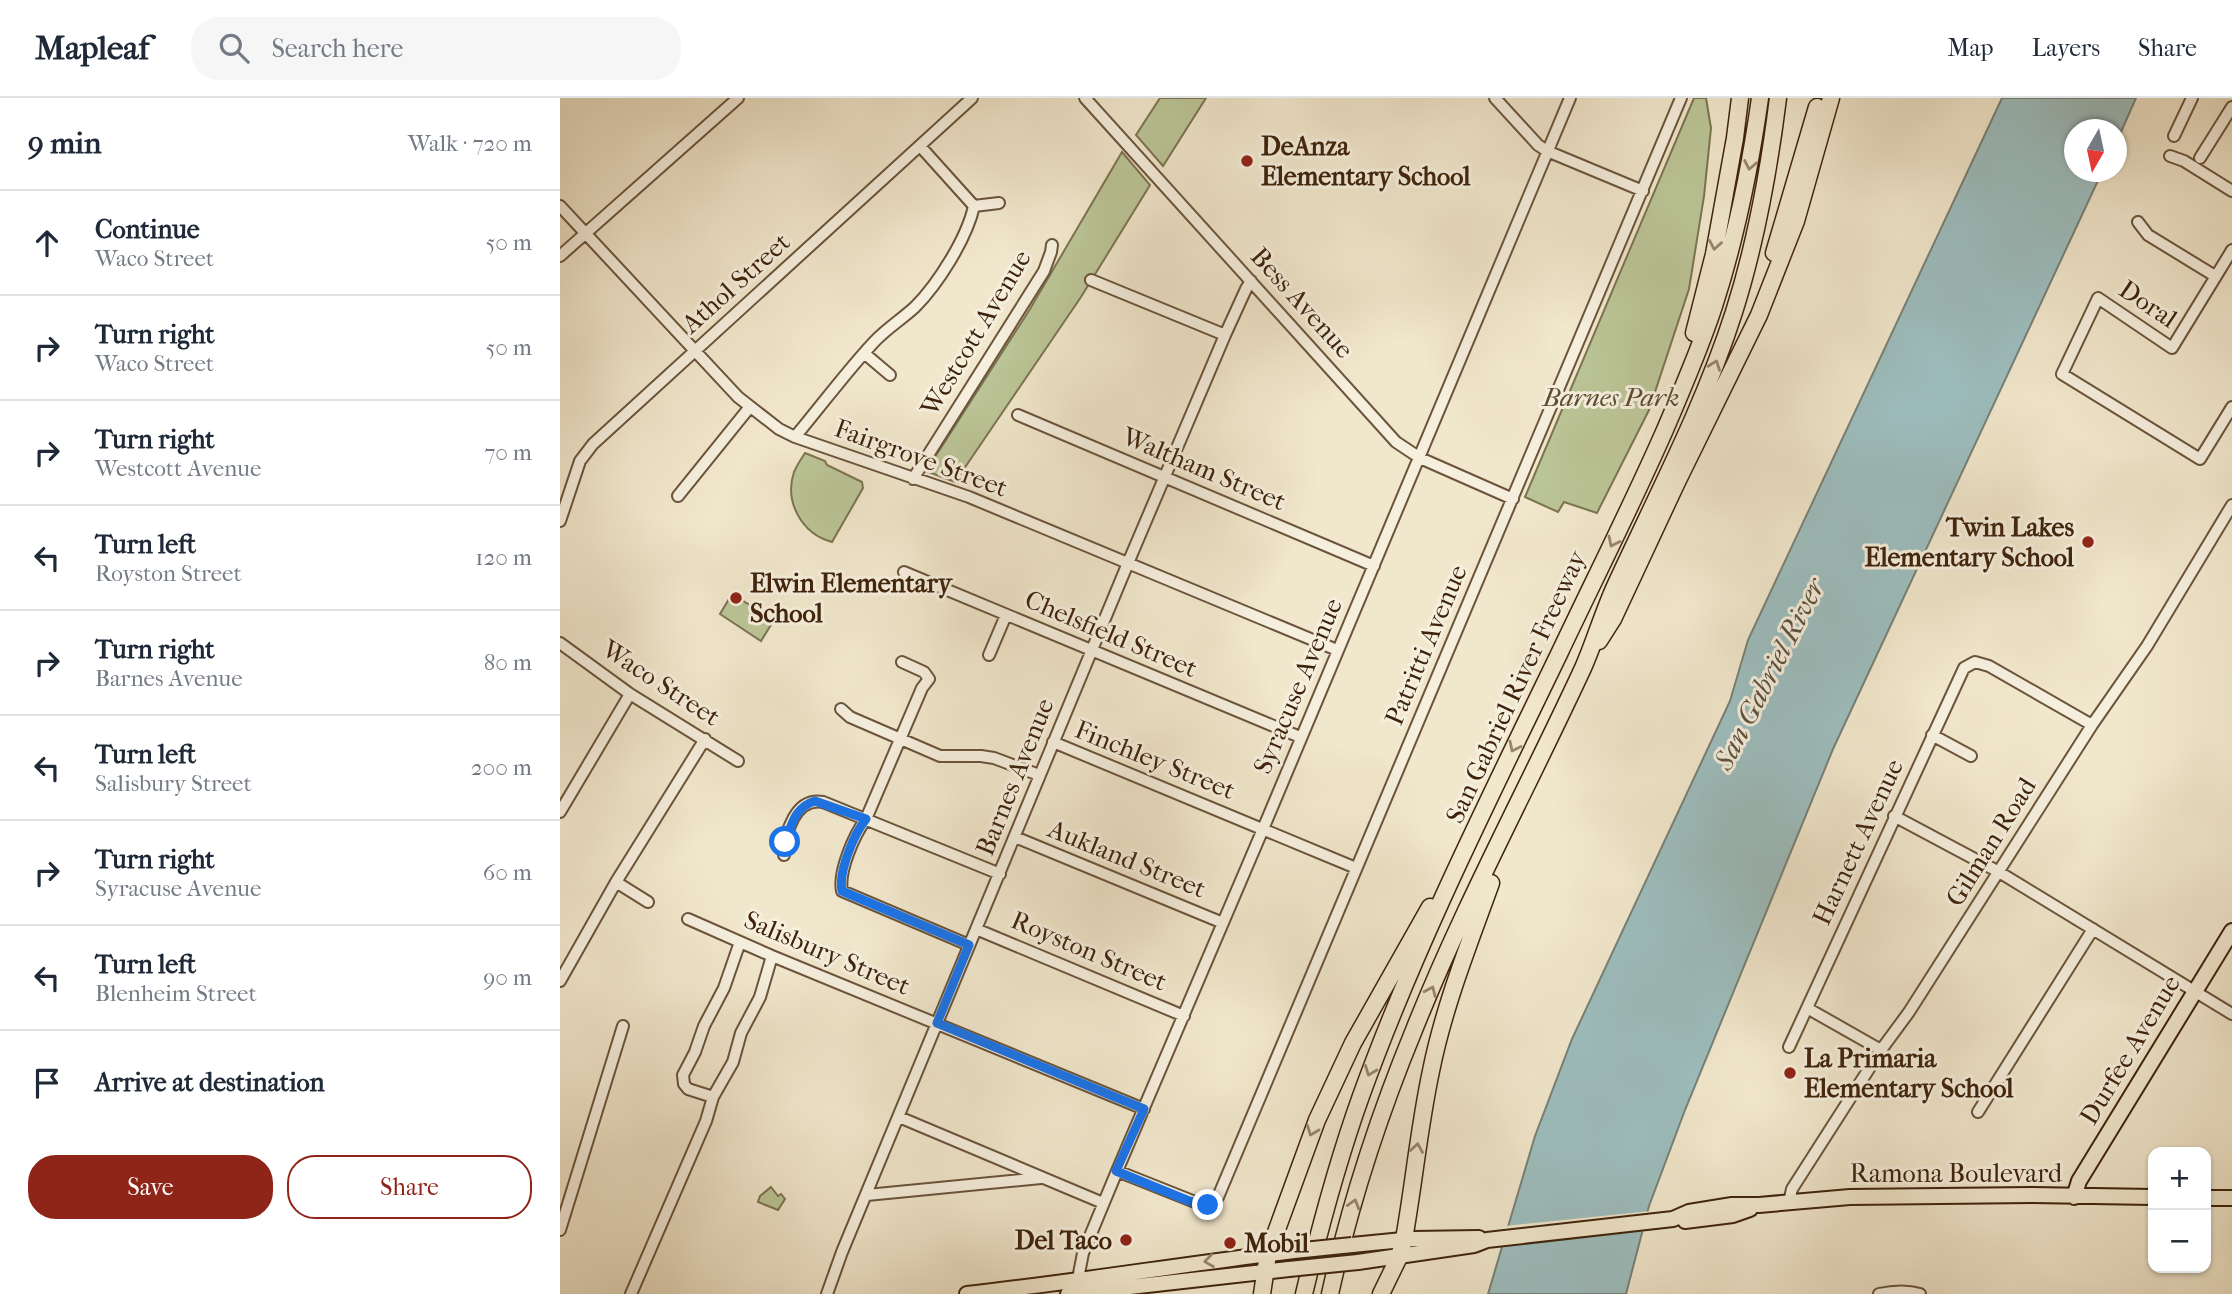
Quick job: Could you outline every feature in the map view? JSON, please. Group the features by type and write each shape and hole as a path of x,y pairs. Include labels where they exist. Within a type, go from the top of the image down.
{"highway":[{"path":"1727,178 1729,98"},
{"path":"1642,480 1699,315 1713,254 1740,98"},
{"name":"San Gabriel River Freeway","path":"1304,1294 1338,1165 1398,1001 1486,806 1642,480 1690,371 1713,308 1743,199 1760,98"},
{"name":"San Gabriel River Freeway","path":"1330,1294 1380,1120 1414,1029 1584,664 1602,614 1712,374 1734,312 1762,202 1777,98"},
{"path":"1745,342 1819,98"},
{"path":"1584,664 1613,619 1759,315 1793,229 1831,98"},
{"path":"1381,1294 1399,1257 1404,1239 1424,1104 1439,1036 1465,953 1532,773"},
{"path":"1262,1294 1268,1254 1317,1120 1340,1068 1486,806"}],"main road":[{"name":"Durfee Avenue","path":"2074,1197 2079,1181 2232,931"},
{"name":"Ramona Boulevard","path":"967,1294 1075,1291 1358,1262 1474,1245 1487,1240 1668,1220 1689,1222 1711,1219 1733,1215 1759,1205 1789,1202 1850,1197 2148,1197"},
{"path":"2211,1198 2232,1198"},
{"name":"Ramona Boulevard","path":"1075,1291 1146,1270 1268,1254 1404,1239 1473,1236 1487,1240"}],"street":[{"path":"560,256 738,98"},
{"name":"Athol Street","path":"560,521 580,461 593,444 972,98"},
{"name":"Bess Avenue","path":"1085,98 1396,442 1420,458 1513,499"},
{"path":"1495,98 1538,145 1547,151 1643,191"},
{"name":"Syracuse Avenue","path":"1075,1291 1083,1253 1116,1171 1264,829 1300,737 1570,98"},
{"name":"Patritti Avenue","path":"1116,1171 1189,1201 1208,1205 1217,1197 1681,98"},
{"path":"2174,136 2192,98"},
{"path":"2200,158 2232,107"},
{"path":"920,146 974,206"},
{"path":"2170,156 2184,161 2232,191"},
{"path":"974,206 999,202"},
{"name":"Fairgrove Street","path":"560,206 750,408 779,429 795,438 960,493 1337,650"},
{"path":"795,438 877,338 914,308 938,281 971,220 974,206"},
{"path":"2138,222 2148,235 2216,275 2232,250"},
{"name":"Westcott Avenue","path":"913,479 1044,271 1052,245"},
{"name":"Doral","path":"2216,275 2172,348 2098,298 2062,374 2200,459 2232,407"},
{"path":"1091,280 1225,335"},
{"name":"Barnes Avenue","path":"827,1294 1039,775 1225,335 1251,281"},
{"path":"864,353 890,375"},
{"path":"678,496 750,408"},
{"name":"Waltham Street","path":"1018,415 1374,566"},
{"name":"Gilman Road","path":"1789,1202 1792,1189 1881,1050 1909,1012 2092,724 2147,646 2232,505"},
{"name":"Chelsfield Street","path":"904,572 1300,737"},
{"path":"989,655 1006,615"},
{"name":"Waco Street","path":"560,643 630,694 738,761"},
{"path":"866,819 922,688 929,680 924,672 902,662"},
{"name":"Harnett Avenue","path":"1789,1047 1964,668 1975,662 1989,666 2092,724"},
{"path":"560,812 630,694"},
{"path":"841,709 850,717 940,756 993,758 1039,775"},
{"path":"1932,735 1971,756"},
{"path":"560,981 615,882 705,739"},
{"name":"Finchley Street","path":"1054,742 1356,868"},
{"path":"784,855 785,842 795,815 801,807 815,801 1000,874"},
{"path":"1895,816 1999,872 2232,1014"},
{"name":"Royston Street","path":"866,819 860,826 842,873 842,891 969,945"},
{"name":"Aukland Street","path":"1015,837 1223,923"},
{"path":"615,882 648,902"},
{"name":"Salisbury Street","path":"688,919 1144,1109"},
{"name":"Royston Street","path":"976,929 1184,1016"},
{"path":"1978,1112 2092,929"},
{"path":"713,1097 688,1089 683,1075 724,988 740,942"},
{"path":"631,1294 706,1121 713,1097 733,1062 741,1033 760,997 772,956"},
{"path":"1807,1008 1881,1050"},
{"path":"560,1230 622,1026"},
{"path":"899,1117 1103,1203"},
{"path":"867,1195 1044,1178"},
{"path":"1879,1294 1901,1291 1920,1294"}],"green space":[{"path":"1160,98 1206,98 1163,166 1136,135"},
{"name":"Barnes Park","path":"1694,98 1706,98 1711,128 1704,196 1689,289 1649,410 1597,513 1564,502 1558,512 1525,497"},
{"path":"1122,152 1150,185 1081,297 955,482 926,471 1030,309"},
{"path":"805,453 862,482 863,488 832,542 812,532 798,515 794,505 794,472"},
{"path":"732,594 774,620 761,641 720,614"},
{"path":"771,1187 778,1196 781,1194 785,1199 778,1210 758,1202 760,1196"}],"water":[{"name":"San Gabriel River","path":"2002,98 2136,98 2127,119 2064,119 2064,182 2097,182 1833,749 1685,1110 1649,1206 1626,1294 1488,1294 1535,1136 1572,1039 1730,701 1748,640"}],"pier":[{"path":"1651,1211 1646,1231 1498,1247 1505,1226"}],"place":[{"name":"DeAnza Elementary School","path":"1247,161"},
{"name":"Twin Lakes Elementary School","path":"2088,542"},
{"name":"Elwin Elementary School","path":"736,598"},
{"name":"La Primaria Elementary School","path":"1790,1073"},
{"name":"Del Taco","path":"1126,1240"},
{"name":"Mobil","path":"1230,1243"}],"route":[{"path":"785,842 795,815 801,807 815,801 866,819 860,826 842,873 842,891 969,945 937,1023 1144,1109 1116,1171 1189,1201 1208,1205"}]}
